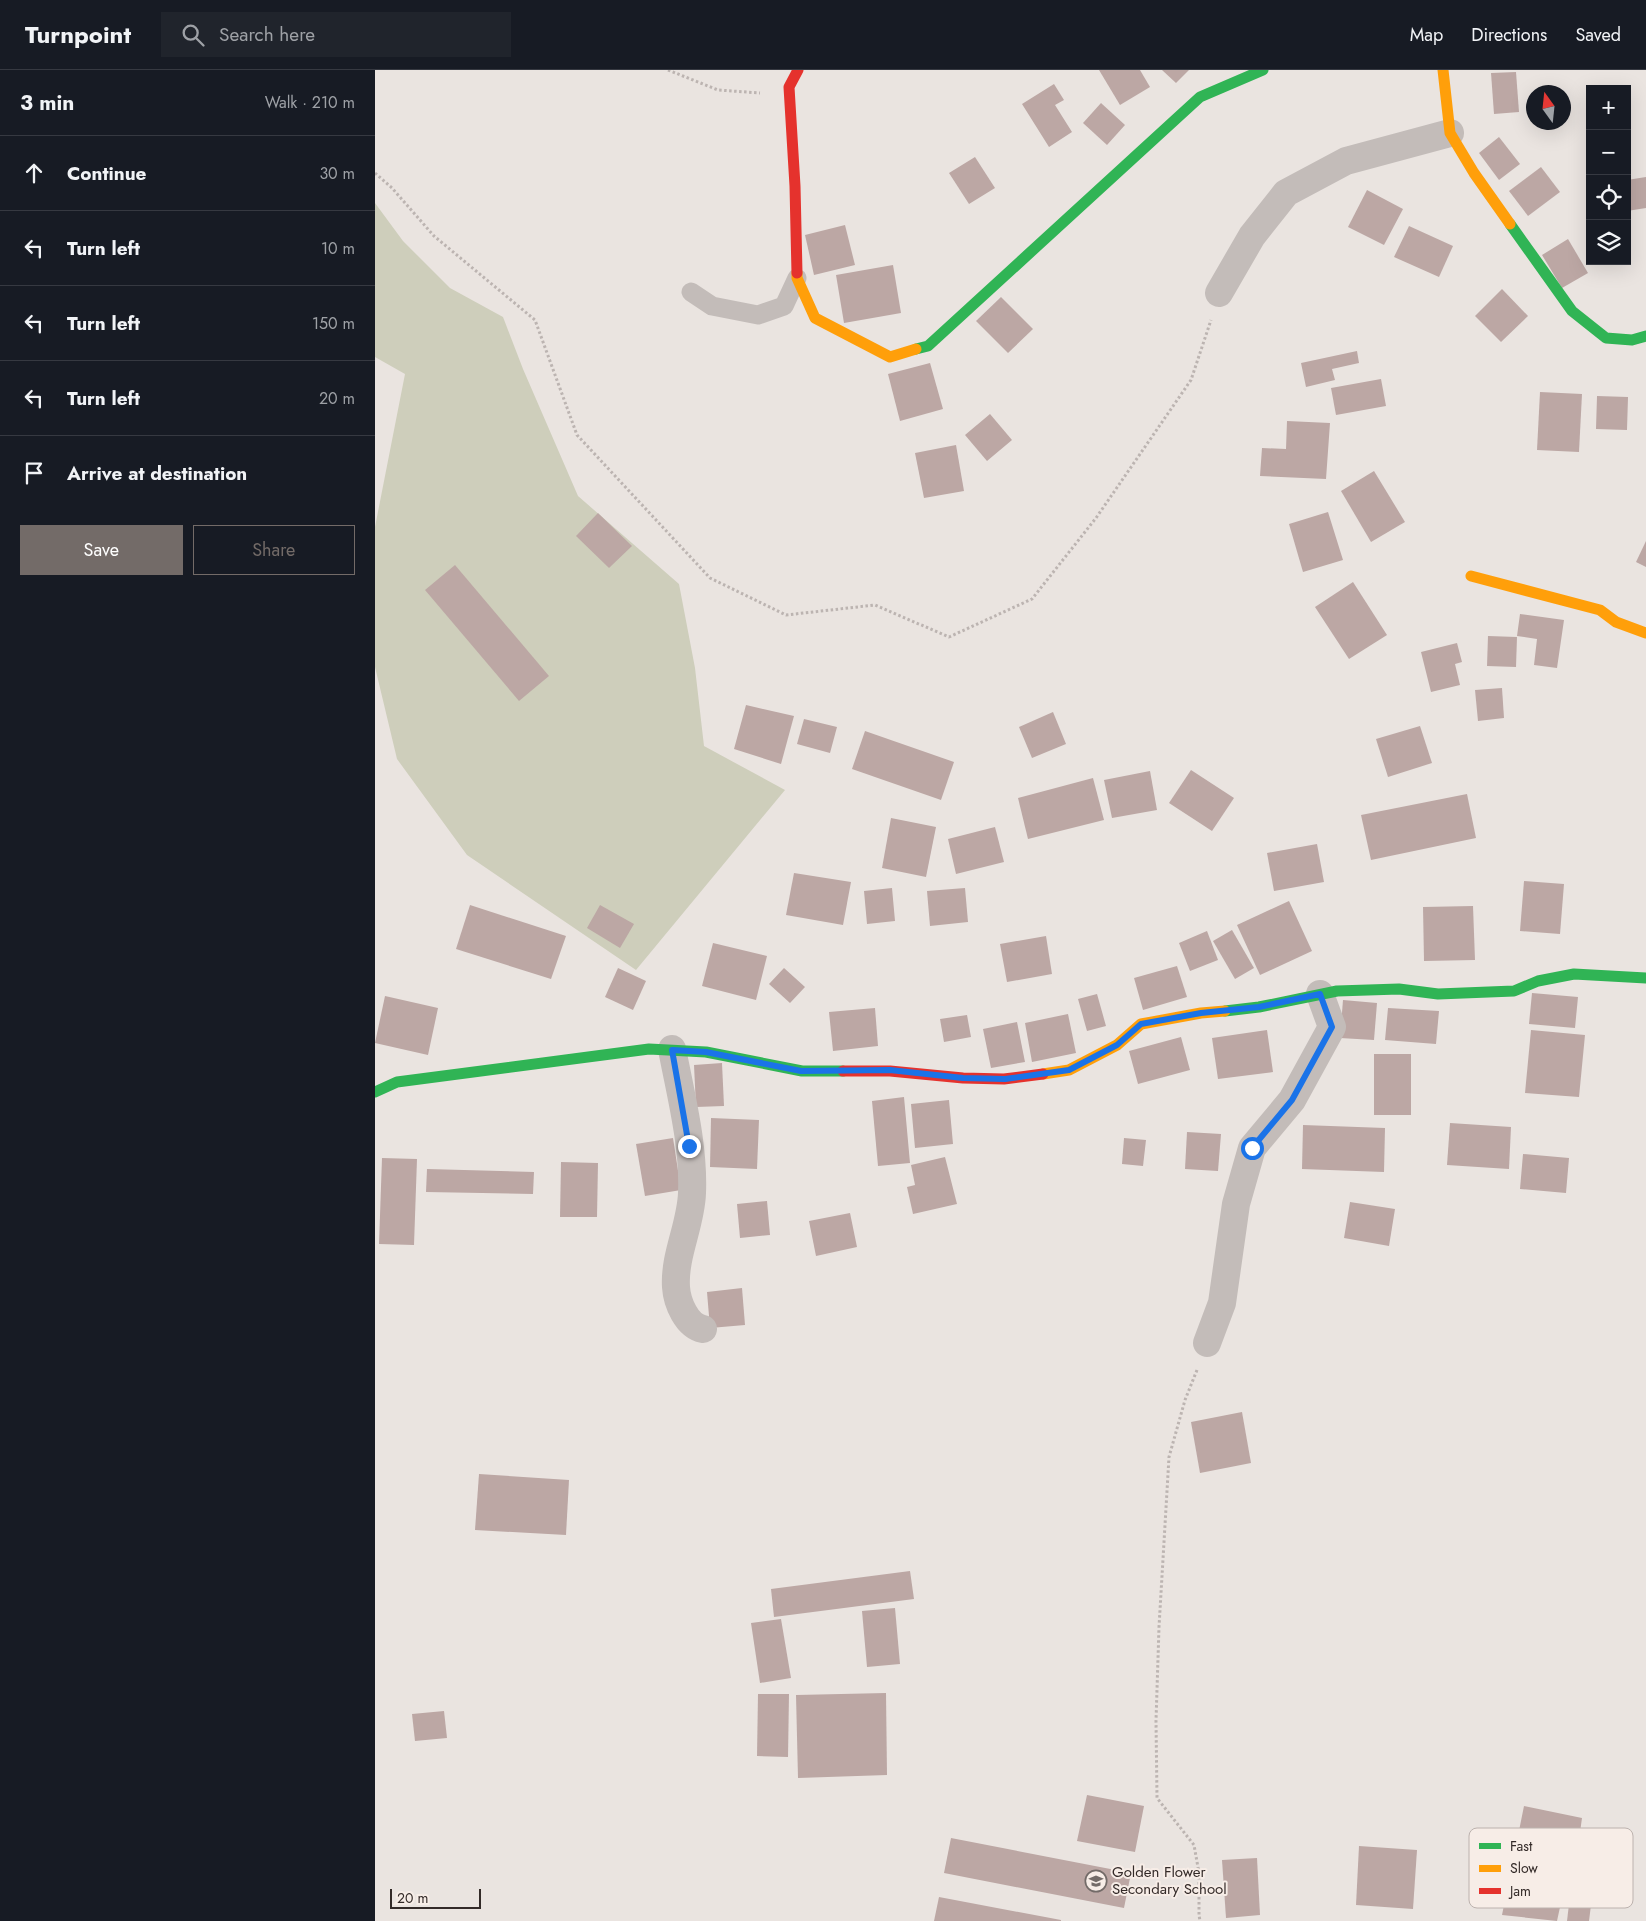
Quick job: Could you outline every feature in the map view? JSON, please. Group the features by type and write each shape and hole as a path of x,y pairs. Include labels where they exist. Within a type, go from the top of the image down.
{"street":[{"path":"798,70 789,87 795,186 797,278 815,318 890,357 929,346 1200,97 1263,70"},
{"path":"1443,70 1450,133 1474,173 1572,311 1606,338 1633,340 1646,336"},
{"path":"1219,293 1252,236 1285,193 1346,161 1450,133"},
{"path":"1471,576 1600,610 1616,622 1646,633"},
{"path":"375,1092 397,1082 649,1049 706,1052 801,1071 890,1070 963,1078 1005,1079 1069,1070 1117,1045 1141,1024 1201,1013 1259,1007 1337,991 1399,989 1438,994 1514,991 1538,981 1573,974 1646,978"},
{"path":"1207,1344 1222,1303 1236,1204 1252,1148 1292,1100 1332,1027 1320,994"},
{"path":"672,1050 689,1146 693,1193 689,1223 679,1257 676,1288 682,1311 695,1327 703,1329"}],"lane":[{"path":"691,292 712,306 758,315 784,306 797,278"}],"path":[{"path":"668,70 718,90 757,94 789,87"},
{"path":"375,173 392,188 434,236 535,320 577,435 710,578 786,615 875,605 949,637 1032,599 1096,518 1191,380 1219,293"},
{"path":"1200,1921 1199,1872 1194,1845 1157,1798 1156,1721 1159,1627 1169,1457 1185,1400 1207,1344"}],"green space":[{"path":"375,203 403,241 450,288 503,317 523,369 578,496 679,584 695,668 704,746 785,790 636,970 467,855 397,759 375,667 375,527 405,374 375,357"}],"building":[{"path":"1099,70 1140,70 1150,87 1120,105"},
{"path":"1162,70 1189,70 1176,83"},
{"path":"1516,72 1519,112 1494,114 1491,73"},
{"path":"1054,84 1064,100 1055,105 1072,132 1049,147 1022,104"},
{"path":"1101,103 1125,125 1107,145 1083,123"},
{"path":"1499,137 1520,164 1499,180 1479,153"},
{"path":"975,157 995,188 969,204 949,173"},
{"path":"1541,167 1560,192 1528,216 1509,191"},
{"path":"1646,177 1646,208 1631,210 1631,179"},
{"path":"1367,190 1403,209 1384,245 1348,227"},
{"path":"845,225 855,265 814,275 805,235"},
{"path":"1409,226 1453,246 1439,277 1394,257"},
{"path":"1568,239 1588,273 1562,288 1542,255"},
{"path":"893,265 901,313 844,323 836,275"},
{"path":"1502,289 1528,316 1501,342 1475,316"},
{"path":"1001,297 1033,329 1008,353 976,321"},
{"path":"1357,351 1359,363 1332,369 1335,380 1306,387 1301,363"},
{"path":"930,363 943,409 900,421 888,374"},
{"path":"1381,379 1386,406 1336,415 1331,388"},
{"path":"1540,392 1582,394 1579,452 1537,450"},
{"path":"1597,396 1628,397 1627,430 1596,429"},
{"path":"990,414 1012,440 987,461 965,435"},
{"path":"1287,421 1330,423 1326,479 1260,476 1262,448 1286,449"},
{"path":"956,445 964,491 924,498 915,453"},
{"path":"1374,471 1405,522 1371,542 1341,491"},
{"path":"1328,512 1343,560 1303,572 1289,524"},
{"path":"598,513 632,546 609,568 576,536"},
{"path":"1646,541 1646,567 1636,562"},
{"path":"455,565 549,676 519,701 425,590"},
{"path":"1353,582 1387,635 1349,659 1315,607"},
{"path":"1520,614 1564,620 1557,668 1534,665 1537,639 1517,636"},
{"path":"1488,636 1517,637 1516,667 1487,666"},
{"path":"1457,643 1462,662 1455,664 1460,685 1431,692 1421,652"},
{"path":"1502,688 1504,718 1478,721 1475,690"},
{"path":"746,705 794,716 781,764 734,749"},
{"path":"1053,712 1066,744 1032,758 1019,727"},
{"path":"804,719 837,727 830,753 797,744"},
{"path":"1420,726 1432,763 1388,777 1376,739"},
{"path":"865,731 954,762 941,800 852,769"},
{"path":"1191,770 1234,798 1212,831 1169,803"},
{"path":"1150,771 1157,810 1112,818 1104,780"},
{"path":"1093,778 1104,820 1028,839 1018,798"},
{"path":"1467,794 1476,838 1371,860 1361,815"},
{"path":"891,818 936,827 926,877 882,868"},
{"path":"995,827 1004,862 956,874 948,839"},
{"path":"1317,844 1324,882 1274,891 1267,853"},
{"path":"794,873 851,882 843,925 786,915"},
{"path":"1524,881 1564,884 1560,934 1520,931"},
{"path":"892,888 895,921 867,924 864,891"},
{"path":"965,888 968,922 930,926 927,891"},
{"path":"1289,901 1312,951 1260,975 1237,925"},
{"path":"470,905 566,936 551,979 456,949"},
{"path":"600,905 634,924 620,948 587,928"},
{"path":"1473,906 1475,960 1424,961 1423,907"},
{"path":"1232,930 1254,968 1235,979 1213,941"},
{"path":"1207,931 1218,960 1190,971 1179,943"},
{"path":"1046,936 1052,974 1007,982 1000,944"},
{"path":"713,943 767,956 756,1000 702,986"},
{"path":"1177,966 1187,997 1143,1010 1134,978"},
{"path":"618,968 646,981 633,1010 605,997"},
{"path":"784,968 805,987 790,1003 769,984"},
{"path":"1532,993 1578,997 1575,1028 1529,1024"},
{"path":"1097,994 1106,1026 1087,1031 1078,999"},
{"path":"385,996 438,1008 428,1055 375,1043"},
{"path":"1343,1000 1377,1003 1374,1040 1340,1038"},
{"path":"875,1008 878,1046 833,1051 829,1012"},
{"path":"1388,1008 1439,1011 1436,1044 1385,1040"},
{"path":"1068,1014 1076,1053 1032,1062 1025,1023"},
{"path":"967,1015 971,1037 944,1042 940,1019"},
{"path":"1017,1022 1025,1062 991,1068 983,1029"},
{"path":"1267,1030 1273,1072 1218,1079 1212,1038"},
{"path":"1531,1030 1585,1035 1579,1097 1525,1093"},
{"path":"1181,1037 1190,1070 1138,1084 1129,1051"},
{"path":"1374,1054 1411,1054 1411,1115 1374,1115"},
{"path":"722,1063 724,1106 696,1107 694,1065"},
{"path":"904,1097 910,1163 878,1166 872,1101"},
{"path":"949,1100 953,1144 915,1148 911,1104"},
{"path":"711,1118 759,1120 757,1169 710,1167"},
{"path":"1450,1123 1511,1127 1509,1169 1447,1165"},
{"path":"1303,1125 1385,1128 1384,1172 1302,1169"},
{"path":"1187,1132 1221,1134 1218,1171 1185,1169"},
{"path":"673,1138 681,1190 645,1196 636,1144"},
{"path":"1124,1138 1146,1140 1143,1166 1122,1164"},
{"path":"1523,1154 1569,1158 1566,1193 1520,1189"},
{"path":"945,1157 957,1204 913,1214 907,1187 915,1185 911,1165"},
{"path":"382,1158 417,1159 414,1245 379,1244"},
{"path":"561,1162 598,1163 597,1217 560,1217"},
{"path":"427,1169 534,1172 533,1194 426,1192"},
{"path":"767,1201 770,1235 740,1238 737,1204"},
{"path":"1350,1202 1395,1209 1389,1246 1344,1238"},
{"path":"850,1213 857,1247 816,1256 809,1221"},
{"path":"742,1288 745,1325 710,1328 707,1292"},
{"path":"1242,1412 1251,1463 1200,1473 1191,1422"},
{"path":"479,1474 569,1480 566,1535 475,1530"},
{"path":"910,1571 914,1599 774,1617 771,1589"},
{"path":"895,1608 900,1664 867,1667 862,1611"},
{"path":"781,1619 791,1678 760,1683 751,1623"},
{"path":"886,1693 887,1775 798,1778 796,1695"},
{"path":"758,1694 789,1694 788,1757 757,1756"},
{"path":"444,1711 447,1738 415,1741 412,1714"},
{"path":"1087,1795 1144,1806 1135,1852 1077,1841"},
{"path":"1524,1806 1582,1818 1581,1828 1520,1828"},
{"path":"951,1838 1131,1873 1124,1908 944,1873"},
{"path":"1359,1846 1417,1850 1413,1909 1356,1905"},
{"path":"1257,1858 1260,1915 1226,1918 1222,1860"},
{"path":"939,1897 1061,1920 1061,1921 934,1921"},
{"path":"1503,1908 1560,1908 1557,1921 1502,1915"},
{"path":"1569,1908 1591,1908 1589,1921 1567,1921"}],"traffic: fast":[{"path":"916,349 928,346 1200,97 1263,70"},
{"path":"1510,224 1572,311 1606,338 1632,340 1646,336"},
{"path":"1225,1011 1259,1007 1337,991 1399,989 1438,994 1514,991 1538,981 1574,974 1646,978"},
{"path":"375,1092 397,1082 649,1049 706,1052 802,1071 843,1071"}],"traffic: slow":[{"path":"1443,70 1450,133 1474,173 1510,224"},
{"path":"797,273 797,278 815,318 890,357 916,349"},
{"path":"1471,576 1600,610 1616,622 1646,633"},
{"path":"1043,1074 1069,1070 1117,1045 1141,1024 1201,1013 1225,1011"}],"traffic: jam":[{"path":"797,273 795,186 789,87 798,70"},
{"path":"843,1071 890,1071 963,1078 1004,1079 1043,1074"}],"place":[{"name":"Golden Flower Secondary School","path":"1096,1881"}],"route":[{"path":"689,1146 672,1050 706,1052 801,1071 890,1070 963,1078 1005,1079 1069,1070 1117,1045 1141,1024 1201,1013 1259,1007 1320,994 1332,1027 1292,1100 1252,1148"}]}
